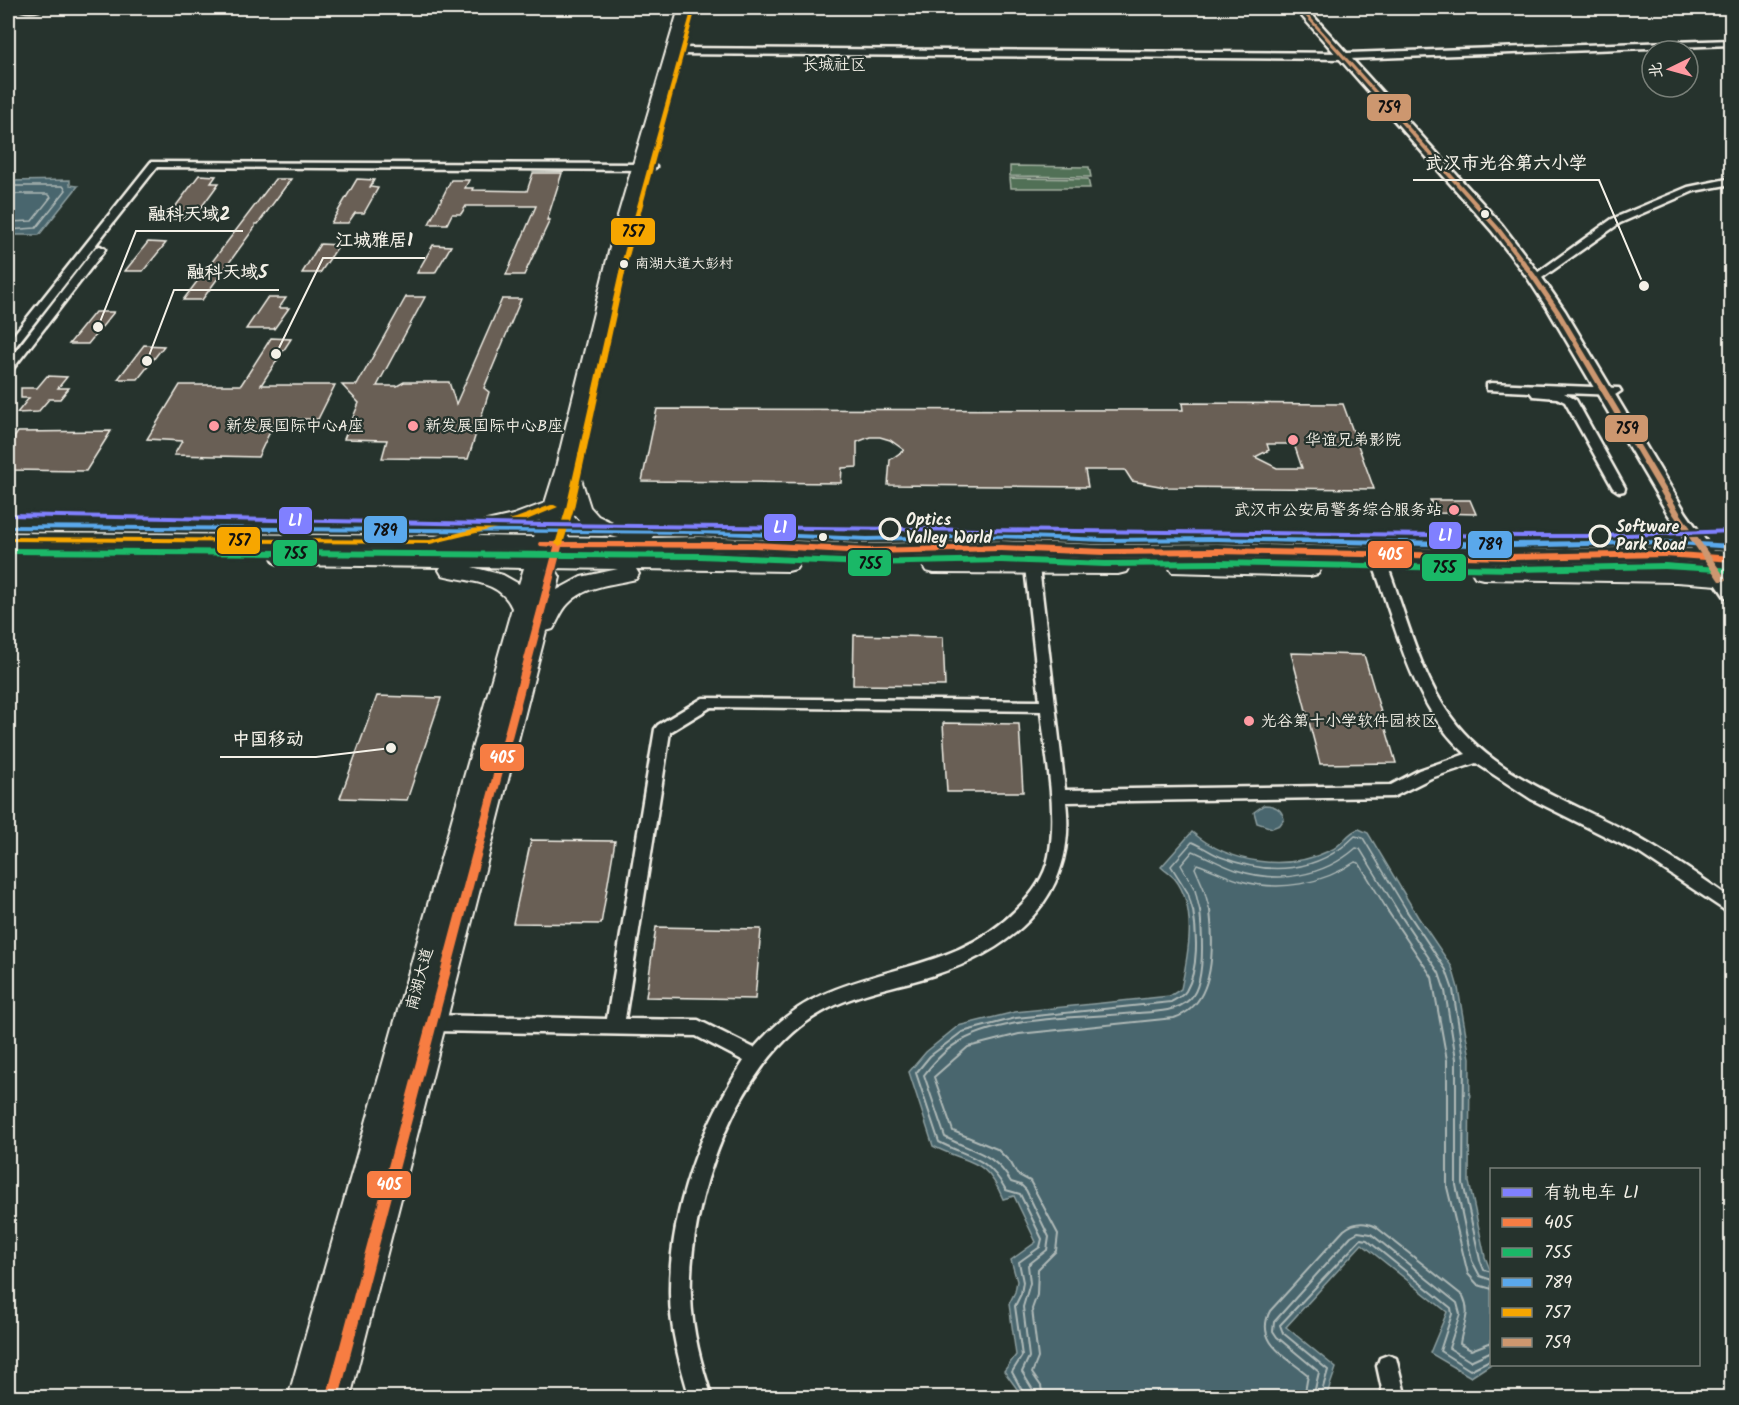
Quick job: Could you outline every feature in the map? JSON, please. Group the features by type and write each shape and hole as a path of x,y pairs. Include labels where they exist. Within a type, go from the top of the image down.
{"main road":[{"path":"678,51 685,8"},
{"path":"548,553 574,483 645,167 678,51 694,8"},
{"path":"1300,8 1503,228 1537,276 1567,311 1677,514 1726,569"},
{"path":"1305,8 1345,56"},
{"path":"548,553 554,507 565,471 626,219 645,167"},
{"path":"574,483 580,508 594,523 624,533 700,544"},
{"path":"430,542 519,520 554,507"},
{"path":"8,539 430,542 653,563 726,562 1676,575 1726,569"},
{"path":"8,555 398,560 700,544 867,551 1001,548 1105,552 1390,553 1512,557 1665,554 1726,569"},
{"name":"南湖大道","path":"306,1398 523,608 548,553"},
{"name":"南湖大道","path":"332,1398 521,681 548,553"},
{"path":"398,560 479,575 500,583 517,594 523,608"},
{"path":"521,681 551,610 564,594 577,585 628,574 653,563"}],"street":[{"path":"21,8 40,8"},
{"path":"678,51 1345,56 1731,42"},
{"path":"8,349 154,164 645,167"},
{"path":"8,368 166,164"},
{"path":"1537,276 1616,221 1691,189 1731,181"},
{"path":"1491,387 1610,391"},
{"path":"1533,387 1537,393 1559,395 1570,400 1619,488"},
{"path":"701,1398 682,1320 681,1250 686,1218 711,1146 740,1080 773,1038 803,1014 832,998 861,987 913,975 966,955 999,934 1020,918 1046,888 1055,867 1061,824 1032,567"},
{"path":"1382,570 1434,703 1446,722 1478,756 1501,773 1645,849 1731,908"},
{"path":"615,1026 663,729 708,702 1047,706"},
{"path":"1057,795 1393,791 1425,774 1478,756"},
{"path":"431,1023 698,1028 756,1058"},
{"path":"1388,1366 1395,1398"}],"green space":[{"path":"1010,166 1089,167 1091,177 1010,176"},
{"path":"1010,178 1088,179 1090,188 1011,188"}],"water":[{"path":"70,180 70,185 78,186 39,235 8,235 8,181"},
{"path":"1264,805 1279,810 1284,819 1280,825 1272,828 1257,823 1254,812"},
{"path":"1359,829 1368,833 1418,917 1452,967 1458,988 1470,1058 1469,1182 1485,1257 1490,1270 1490,1365 1471,1377 1430,1353 1447,1312 1362,1244 1286,1327 1336,1368 1326,1397 1023,1397 1004,1371 1016,1355 1009,1304 1017,1281 1011,1260 1036,1242 1014,1196 1003,1199 990,1175 983,1168 933,1146 909,1072 926,1052 958,1026 1015,1012 1170,996 1181,989 1189,933 1187,904 1175,879 1161,867 1192,832 1207,843 1241,858 1277,862 1314,857 1339,845"}],"building":[{"path":"533,173 562,173 547,220 550,220 524,275 506,275 536,206 466,206 461,214 452,214 447,224 429,224 451,180 469,180 465,188 473,188 472,190 527,191"},
{"path":"199,175 216,176 211,183 219,183 200,209 191,209 183,219 166,219"},
{"path":"275,179 291,179 258,224 255,224 202,300 183,300"},
{"path":"357,179 374,180 370,187 378,188 364,213 355,213 348,223 331,223"},
{"path":"148,242 166,243 143,271 125,271"},
{"path":"320,244 339,245 320,273 302,273"},
{"path":"433,245 451,246 435,273 417,273"},
{"name":"新发展国际中心B座","path":"406,297 425,297 377,386 397,386 404,382 449,382 456,404 502,299 521,299 484,388 489,392 468,459 382,458 387,440 344,439 359,403 342,385 357,385"},
{"path":"267,298 286,298 279,308 289,308 274,329 246,329"},
{"path":"95,312 114,312 88,344 69,344"},
{"name":"新发展国际中心A座","path":"271,338 291,339 261,385 335,385 318,419 276,419 258,457 174,455 182,441 147,439 180,385 241,385"},
{"path":"144,345 164,346 138,379 118,379"},
{"path":"47,376 67,377 58,388 69,388 60,399 49,399 38,412 17,413 29,398 21,398 21,388 37,388"},
{"path":"1182,403 1343,404 1374,489 1165,487 1132,481 1125,470 1085,470 1088,487 888,485 890,460 904,450 890,440 880,437 870,437 857,442 857,467 842,468 841,483 642,481 657,409 1183,410","holes":["1267,444 1294,444 1302,468 1277,468 1255,457 1269,450"]},
{"path":"111,431 86,471 8,470 8,447 18,432"},
{"name":"武汉市公安局警务综合服务站","path":"1430,500 1470,500 1476,514 1436,513"},
{"path":"854,635 943,637 945,686 853,685"},
{"path":"1291,653 1364,655 1396,763 1320,764"},
{"path":"377,696 441,698 407,800 340,798"},
{"path":"943,723 1019,724 1023,792 947,792"},
{"path":"531,840 615,841 601,924 513,923"},
{"path":"656,927 761,929 755,999 646,997"}],"tram line":[{"name":"L1","path":"8,515 548,525 1522,536 1601,536 1732,531"}],"transit line":[{"name":"757","path":"559,544 570,508 624,264 694,8"},
{"name":"759","path":"1300,8 1497,228 1533,275 1557,311 1677,514 1722,579"},
{"name":"757","path":"8,539 430,542 519,520 554,507"},
{"name":"789","path":"8,527 700,532 867,539 1001,536 1105,540 1217,539 1512,545 1665,542 1732,547"},
{"name":"405","path":"543,544 754,545 867,551 1001,548 1105,552 1217,551 1512,557 1665,554 1732,559"},
{"name":"405","path":"332,1398 559,544"},
{"name":"755","path":"8,551 700,556 866,563 1001,560 1105,564 1217,563 1512,569 1665,566 1731,571"}],"place":[{"name":"南湖大道大彭村","path":"624,264"},
{"name":"武汉市光谷第六小学","path":"1644,286"},
{"name":"融科天域2","path":"98,327"},
{"name":"江城雅居1","path":"276,354"},
{"name":"融科天域5","path":"147,361"},
{"name":"新发展国际中心A座","path":"214,426"},
{"name":"新发展国际中心B座","path":"413,426"},
{"name":"华谊兄弟影院","path":"1293,440"},
{"name":"武汉市公安局警务综合服务站","path":"1454,510"},
{"name":"Optics Valley World","path":"890,529"},
{"name":"Software Park Road","path":"1600,536"},
{"name":"光谷第十小学软件园校区","path":"1249,721"},
{"name":"中国移动","path":"391,748"}],"district":[{"name":"长城社区","path":"834,65"}]}
